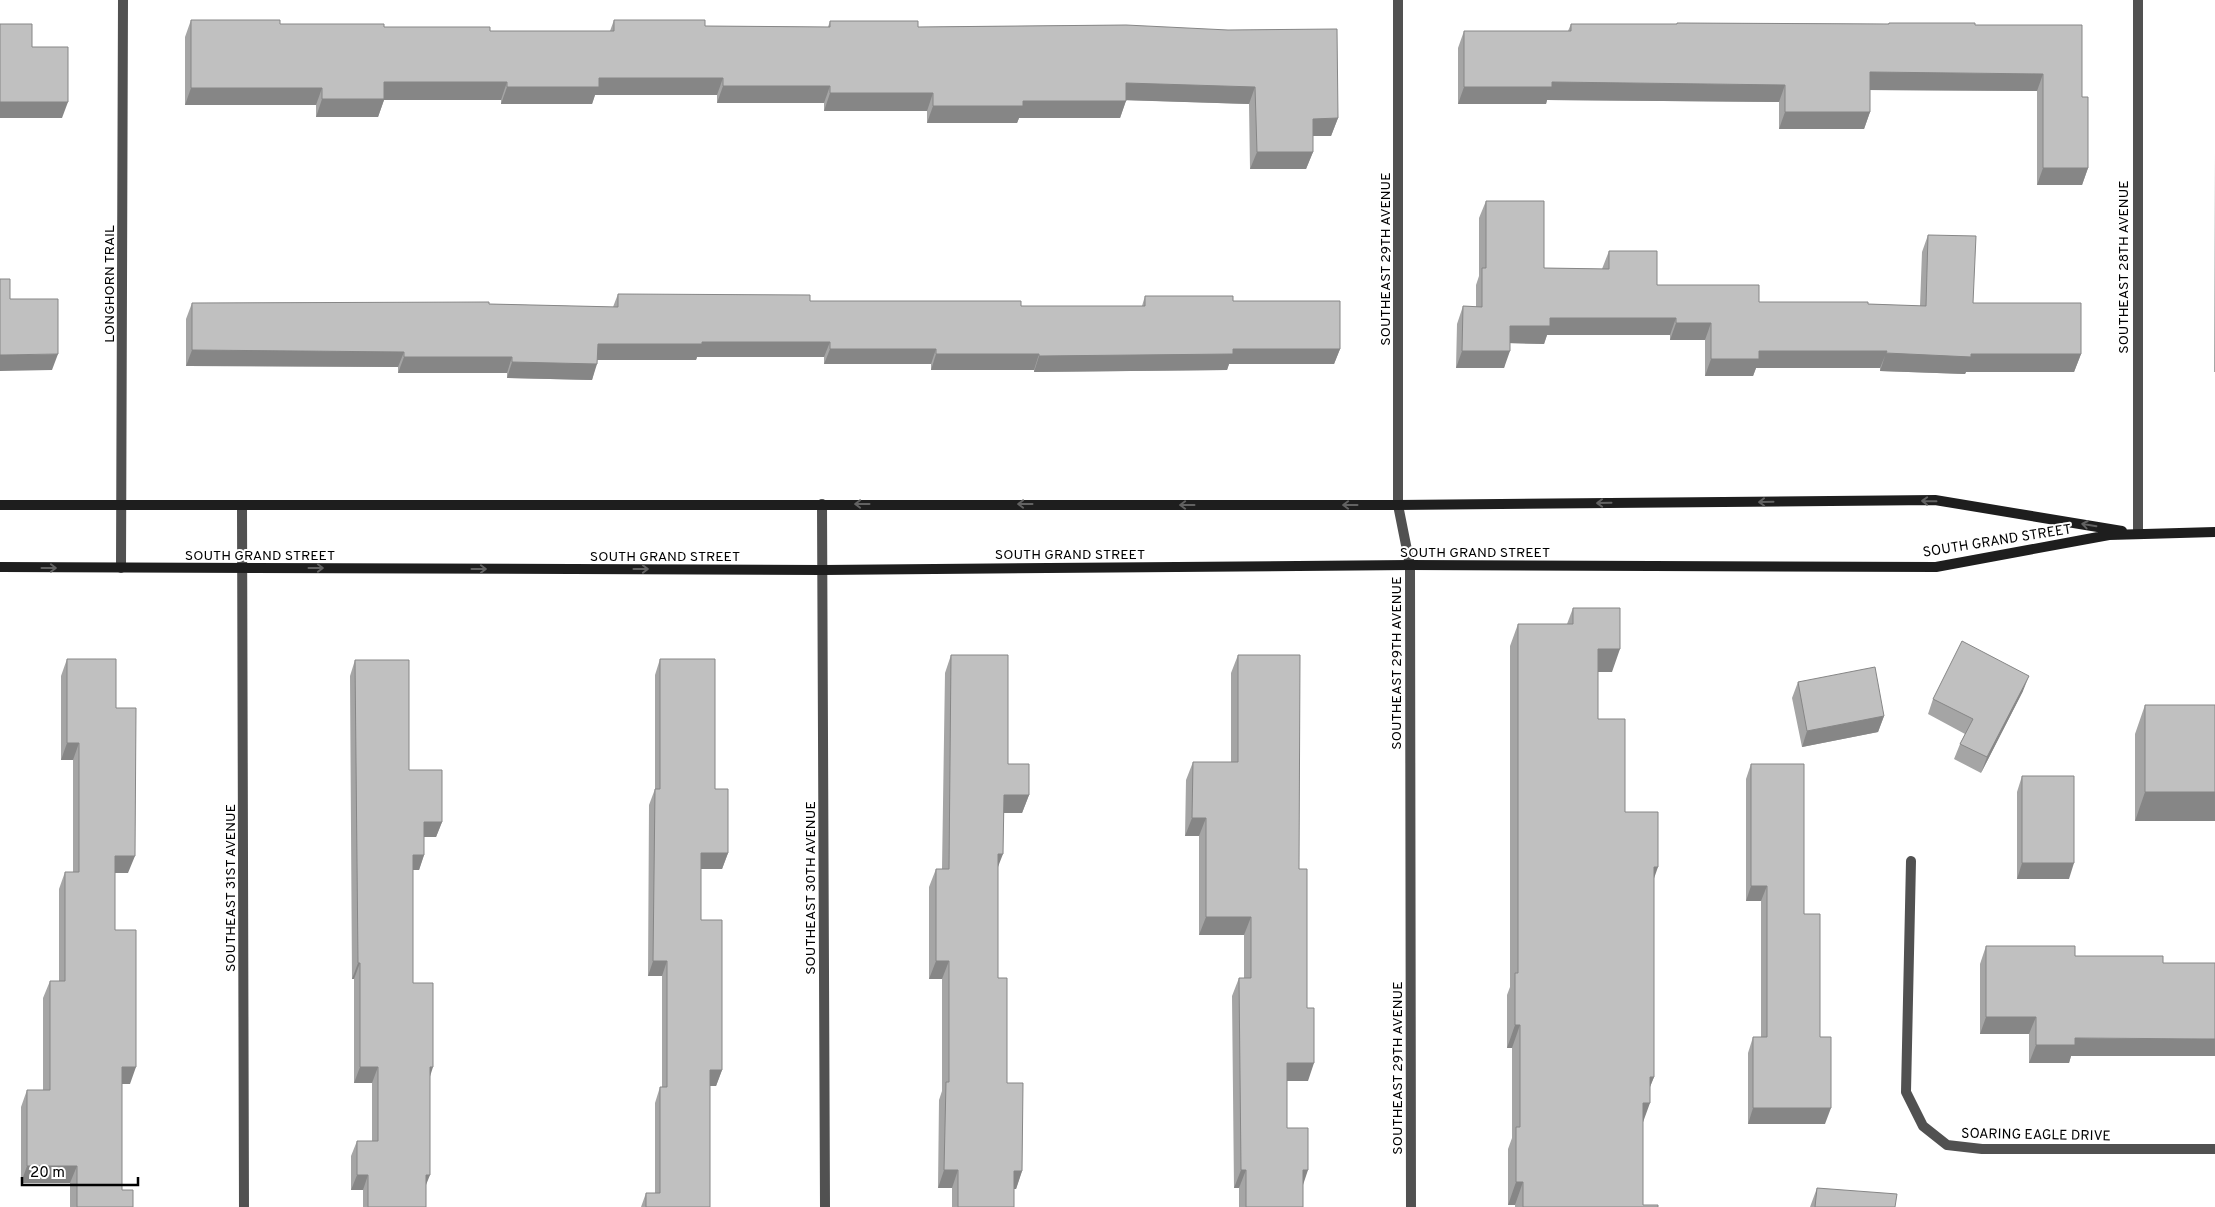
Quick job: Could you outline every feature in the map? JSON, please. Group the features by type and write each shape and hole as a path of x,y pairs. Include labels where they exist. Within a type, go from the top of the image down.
{"main road":[{"name":"SOUTH GRAND STREET","path":"0,505 1398,505 1935,500 2138,533"},
{"name":"SOUTH GRAND STREET","path":"0,567 822,570 1410,565 1936,566 2109,535 2215,532"}],"street":[{"name":"LONGHORN TRAIL","path":"121,568 123,0"},
{"name":"SOUTHEAST 29TH AVENUE","path":"1398,0 1398,505 1410,565 1412,1207"},
{"name":"SOUTHEAST 28TH AVENUE","path":"2138,0 2138,533"},
{"name":"SOUTHEAST 30TH AVENUE","path":"822,504 826,1207"},
{"name":"SOUTHEAST 31ST AVENUE","path":"242,506 244,1207"},
{"name":"SOARING EAGLE DRIVE","path":"1911,861 1906,1092 1923,1126 1947,1145 1982,1149 2215,1149"}],"building":[{"path":"191,20 280,20 280,24 384,24 384,27 490,27 490,31 614,31 614,20 705,20 705,26 830,27 830,21 918,21 918,27 1126,25 1228,30 1337,29 1338,118 1313,119 1313,152 1257,152 1255,87 1126,83 1126,101 1023,101 1023,106 933,106 933,93 830,93 830,86 723,86 723,78 599,78 599,87 507,87 507,82 384,82 384,99 322,99 322,88 191,88"},
{"path":"0,24 32,24 32,47 68,47 68,102 0,102"},
{"path":"1571,24 2082,25 2082,97 2088,97 2088,168 2043,168 2043,74 1870,72 1870,112 1785,112 1785,85 1552,82 1552,87 1464,87 1464,31 1571,31"},
{"path":"1486,201 1544,201 1544,268 1609,269 1609,251 1657,251 1657,285 1759,285 1759,302 1868,302 1868,304 1926,306 1928,235 1976,236 1973,303 2081,303 2081,354 1971,354 1971,357 1886,353 1887,351 1759,351 1759,359 1711,359 1711,323 1676,323 1676,318 1550,318 1550,326 1510,326 1510,351 1462,351 1463,306 1482,307 1482,268 1486,268"},
{"path":"0,279 10,279 10,299 58,299 58,354 0,355"},
{"path":"618,294 810,295 810,301 1021,301 1021,306 1145,306 1145,296 1233,296 1233,301 1340,301 1340,349 1233,349 1233,354 1039,356 1039,354 936,354 936,349 830,349 830,342 598,344 597,364 512,362 512,357 404,357 404,352 192,350 192,303 489,302 489,304 618,307"},
{"path":"1573,608 1620,608 1620,649 1598,649 1598,719 1625,719 1625,812 1658,812 1658,867 1654,867 1654,1077 1650,1077 1650,1103 1643,1103 1643,1205 1658,1205 1658,1207 1523,1207 1523,1182 1516,1182 1516,1127 1520,1127 1520,1025 1515,1025 1515,973 1518,973 1518,624 1573,624"},
{"path":"1962,641 2029,676 1987,757 1960,744 1973,719 1933,699"},
{"path":"951,655 1008,655 1008,764 1029,764 1029,795 1004,795 1003,854 998,854 998,978 1007,978 1007,1083 1023,1083 1022,1171 1014,1171 1014,1207 958,1207 958,1170 944,1170 946,1082 949,1082 949,961 936,961 936,869 949,869"},
{"path":"1238,655 1300,655 1299,869 1307,869 1307,1008 1314,1008 1314,1063 1287,1063 1287,1128 1308,1128 1308,1170 1303,1170 1303,1207 1246,1207 1246,1170 1241,1170 1239,978 1251,978 1251,917 1206,917 1206,818 1192,818 1193,762 1238,762"},
{"path":"67,659 116,659 116,708 136,708 135,856 115,856 115,930 136,930 136,1067 122,1067 122,1190 133,1190 133,1207 77,1207 77,1166 27,1166 27,1090 50,1090 50,981 65,981 65,872 79,872 79,743 67,743"},
{"path":"660,659 715,659 715,789 728,789 728,853 701,853 701,920 722,920 722,1070 710,1070 710,1207 646,1207 646,1193 660,1193 660,1087 667,1087 667,961 653,961 655,789 660,789"},
{"path":"355,660 409,660 409,770 442,770 442,822 424,822 424,855 413,855 413,983 433,983 433,1067 430,1067 430,1175 426,1175 426,1207 368,1207 368,1175 357,1175 357,1141 378,1141 378,1067 360,1067"},
{"path":"1875,667 1884,716 1807,731 1798,682"},
{"path":"2145,705 2215,705 2215,792 2145,792"},
{"path":"1751,764 1804,764 1804,914 1820,914 1820,1037 1831,1037 1831,1108 1753,1108 1753,1037 1767,1037 1767,886 1751,886"},
{"path":"2022,776 2074,776 2074,863 2022,863"},
{"path":"1986,946 2075,946 2075,956 2163,956 2163,963 2215,963 2215,1039 2075,1038 2075,1045 2036,1045 2036,1017 1986,1017"},
{"path":"1817,1188 1897,1194 1895,1207 1815,1207"}]}
